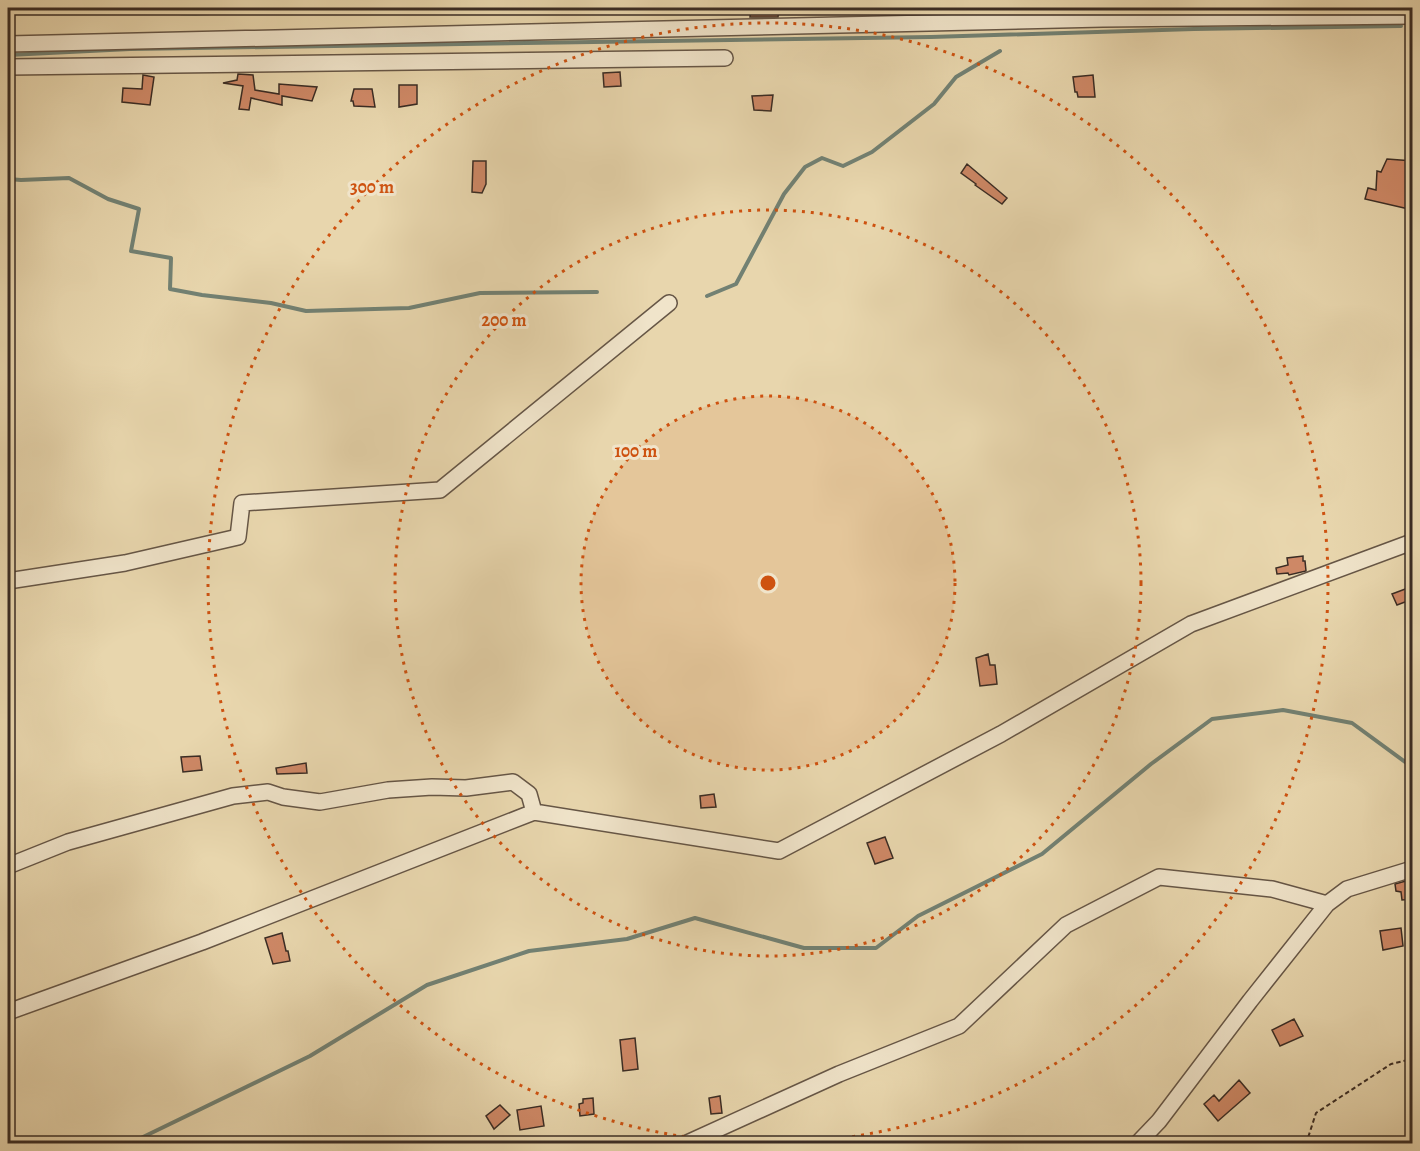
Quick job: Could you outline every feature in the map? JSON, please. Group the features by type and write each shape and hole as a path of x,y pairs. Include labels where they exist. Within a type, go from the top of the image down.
{"street":[{"path":"8,44 1079,20 1412,18"},
{"path":"8,67 725,58"},
{"path":"8,581 125,562 238,537 242,503 440,490 669,303"},
{"path":"8,1012 202,942 534,812 779,851 1001,734 1191,624 1413,542"},
{"path":"8,866 68,842 233,796 268,792 283,797 320,802 388,790 432,787 466,789 513,782 529,794 534,812"},
{"path":"1137,1143 1159,1121 1327,904 1347,889 1413,869"},
{"path":"685,1143 839,1074 960,1026 1066,925 1159,877 1272,889 1327,904"}],"path":[{"path":"1306,1143 1316,1113 1391,1064 1413,1059"}],"building":[{"path":"751,8 779,8 778,17 750,17"},
{"path":"620,72 621,86 604,87 603,73"},
{"path":"238,74 253,75 255,90 279,94 279,84 317,87 312,101 282,96 282,105 251,98 249,110 239,109 243,86 223,83 237,80"},
{"path":"143,75 154,77 150,105 122,102 123,88 142,89"},
{"path":"1093,75 1095,97 1078,97 1073,77"},
{"path":"399,85 417,85 417,104 399,107"},
{"path":"354,89 372,89 375,107 354,106 351,101"},
{"path":"773,95 771,111 754,110 752,96"},
{"path":"1387,159 1413,161 1413,172 1409,173 1413,210 1365,199 1368,188 1376,190 1377,171 1381,172"},
{"path":"473,161 486,161 486,184 482,193 472,192"},
{"path":"967,164 1007,198 1002,204 961,173"},
{"path":"1303,556 1306,571 1289,575 1288,573 1277,574 1276,568 1288,565 1287,558"},
{"path":"1413,586 1413,599 1397,605 1392,594"},
{"path":"988,654 990,665 995,665 997,684 980,686 976,658"},
{"path":"200,756 202,770 183,772 181,757"},
{"path":"306,763 307,773 277,774 276,768"},
{"path":"714,794 716,807 701,808 700,796"},
{"path":"885,837 893,858 875,864 867,843"},
{"path":"1413,879 1413,899 1402,900 1401,892 1396,891 1395,884"},
{"path":"1401,928 1403,946 1383,950 1380,931"},
{"path":"282,933 290,961 273,964 265,938"},
{"path":"1294,1019 1303,1036 1280,1046 1272,1030"},
{"path":"635,1038 638,1069 623,1071 620,1040"},
{"path":"1239,1080 1250,1093 1218,1121 1204,1104 1214,1095 1219,1101"},
{"path":"720,1096 722,1113 711,1114 709,1098"},
{"path":"593,1098 594,1114 580,1116 579,1104 583,1103 583,1099"},
{"path":"500,1105 510,1115 494,1129 486,1116"},
{"path":"541,1106 544,1126 520,1130 517,1110"}],"waterway":[{"path":"143,8 199,13 255,8"},
{"path":"8,55 130,49 931,37 1194,29 1401,26"},
{"path":"707,296 736,284 784,194 805,167 822,158 843,166 872,152 934,104 956,77 1000,51"},
{"path":"8,179 69,178 108,199 139,209 131,251 171,258 170,289 271,303 306,311 409,308 480,293 597,292"},
{"path":"121,1144 141,1138 310,1056 427,985 529,951 627,939 695,918 804,948 876,948 918,916 1042,854 1151,764 1212,719 1283,710 1352,723 1412,767"}]}
